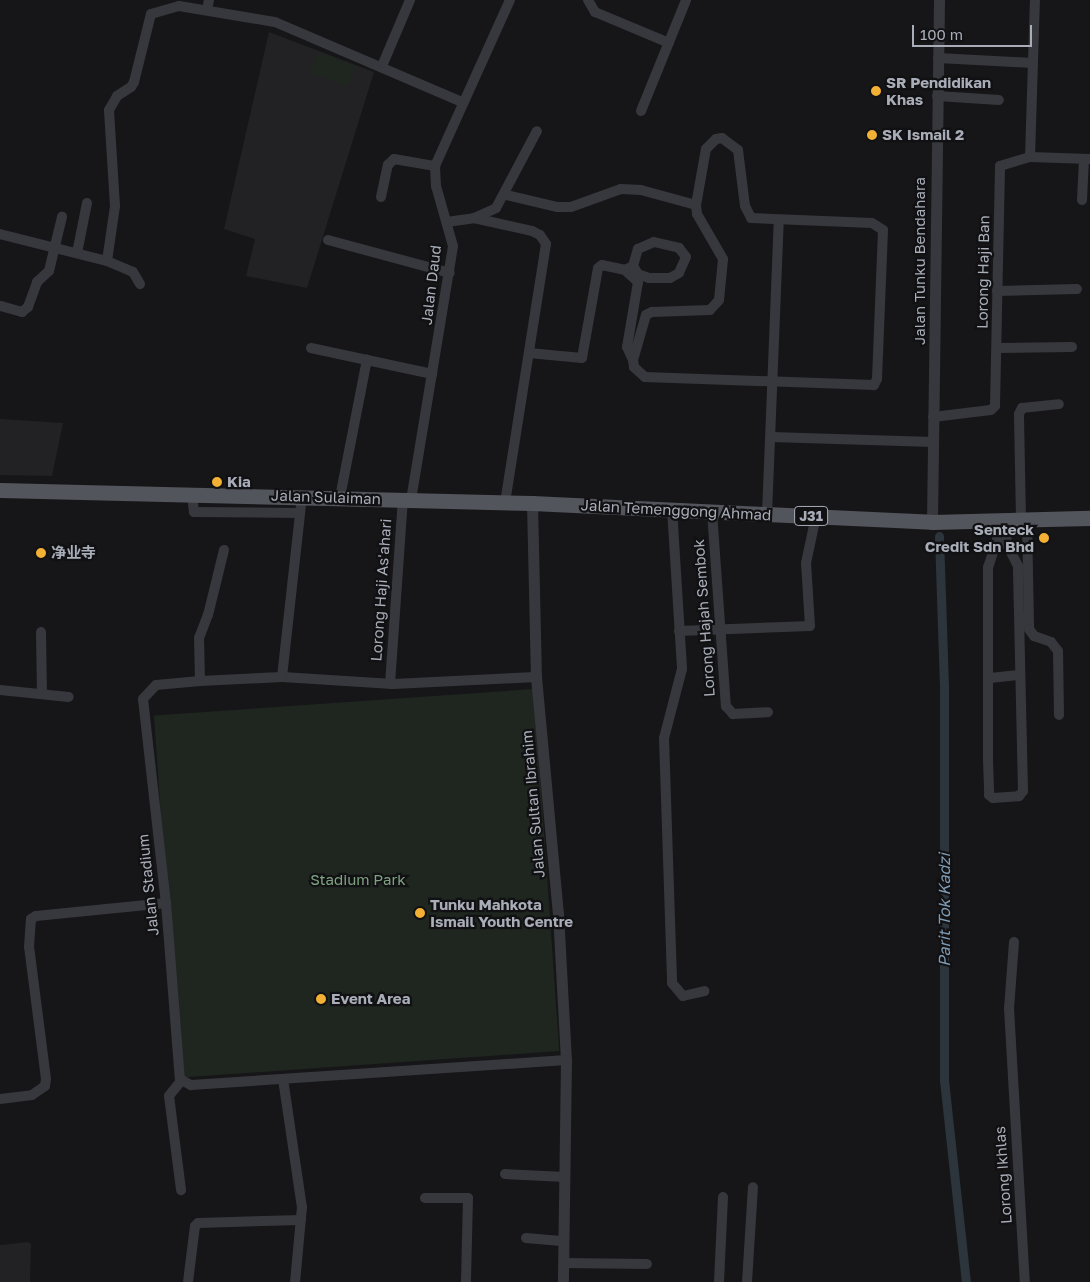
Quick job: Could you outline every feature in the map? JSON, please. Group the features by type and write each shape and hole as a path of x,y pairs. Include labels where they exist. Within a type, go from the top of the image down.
{"main road":[{"name":"Jalan Sulaiman","path":"0,490 532,502"},
{"name":"Jalan Temenggong Ahmad","path":"532,502 932,522 1090,518"}],"street":[{"path":"382,66 410,0"},
{"name":"Jalan Daud","path":"407,499 432,374 453,246 436,186 435,166 462,102 510,0"},
{"path":"588,0 595,12 669,43"},
{"path":"641,111 686,0"},
{"name":"Jalan Tunku Bendahara","path":"932,522 939,0"},
{"path":"1030,157 1035,0"},
{"path":"107,261 115,206 109,120 111,103 134,82 151,14 179,6 208,5 275,22 382,66 462,102"},
{"path":"938,58 1032,63"},
{"path":"937,96 999,100"},
{"path":"447,222 474,218 496,208 506,195 537,131"},
{"path":"629,268 638,282 627,347 638,373 645,377 874,385 877,379 883,235 878,225 757,220 746,212 738,150 722,138 716,139 706,149 696,205 697,214 723,259 719,300 710,310 652,312 646,315 633,360"},
{"name":"Lorong Haji Ban","path":"933,418 991,410 995,406 999,170 1006,162 1030,157 1087,159"},
{"path":"381,197 388,165 394,159 435,166"},
{"path":"1082,200 1087,159"},
{"path":"506,195 557,207 571,207 621,189 641,190 696,205"},
{"path":"77,253 87,203"},
{"path":"1,306 22,312 28,307 37,282 49,271 62,217"},
{"path":"474,218 532,231 540,235 546,244 505,502"},
{"path":"767,514 779,221"},
{"path":"0,234 107,261 133,272 140,284"},
{"path":"328,240 450,273"},
{"path":"529,353 582,358 595,270 602,265 629,268 649,278 670,278 679,273 686,257 679,248 654,242 638,249 629,268"},
{"path":"997,291 1077,289"},
{"path":"997,348 1072,347"},
{"path":"310,348 432,374"},
{"path":"340,497 366,360"},
{"path":"1013,520 997,540 988,566 990,678 989,795 993,798 1018,796 1023,791 1018,566 1007,544 1013,520 1019,414 1022,408 1059,404"},
{"path":"771,437 933,442"},
{"path":"192,494 192,511 238,510 300,513"},
{"path":"238,510 240,495"},
{"path":"282,677 302,496"},
{"name":"Lorong Haji As'ahari","path":"390,684 407,499"},
{"name":"Jalan Sultan Ibrahim","path":"532,502 536,677 558,913 566,1060 563,1282"},
{"path":"672,509 681,675 664,738 672,983 684,996 704,991"},
{"name":"Lorong Hajah Sembok","path":"712,512 726,706 729,712 768,712"},
{"path":"679,631 810,626 806,563 816,516"},
{"path":"1013,520 1029,629 1034,636 1051,642 1058,651 1058,716"},
{"path":"200,681 199,638 208,615 224,550"},
{"path":"41,632 42,694"},
{"path":"990,678 1020,675"},
{"name":"Jalan Stadium","path":"181,1080 166,903 143,699 156,686 200,681 282,677 390,684 536,677"},
{"path":"0,690 69,697"},
{"path":"0,1099 32,1095 45,1086 29,947 31,919 36,916 166,903"},
{"name":"Lorong Ikhlas","path":"1014,942 1009,980 1011,1066 1025,1282"},
{"path":"182,1190 169,1096 181,1080 191,1085 566,1060"},
{"path":"283,1079 301,1183 301,1220 295,1282"},
{"path":"505,1174 565,1177"},
{"path":"747,1282 753,1187"},
{"path":"719,1282 723,1197"},
{"path":"425,1198 468,1198 466,1282"},
{"path":"188,1282 195,1226 198,1222 301,1220"},
{"path":"526,1238 564,1241"},
{"path":"564,1263 647,1264"}],"shaded area":[{"path":"269,32 374,72 307,288 246,276 255,239 224,229"},
{"path":"0,419 63,423 52,476 0,475"},
{"path":"28,1242 31,1244 30,1282 0,1282 0,1245"}],"green space":[{"path":"318,52 355,66 347,87 310,73"},
{"name":"Stadium Park","path":"534,689 559,1051 179,1078 154,716"}],"waterway":[{"name":"Parit Tok Kadzi","path":"939,536 944,688 944,1080 966,1282"}],"place":[{"name":"SR Pendidikan Khas","path":"876,91"},
{"name":"SK Ismail 2","path":"872,135"},
{"name":"Kia","path":"217,482"},
{"name":"Senteck Credit Sdn Bhd","path":"1044,538"},
{"name":"净业寺","path":"41,553"},
{"name":"Tunku Mahkota Ismail Youth Centre","path":"420,913"},
{"name":"Event Area","path":"321,999"}]}
